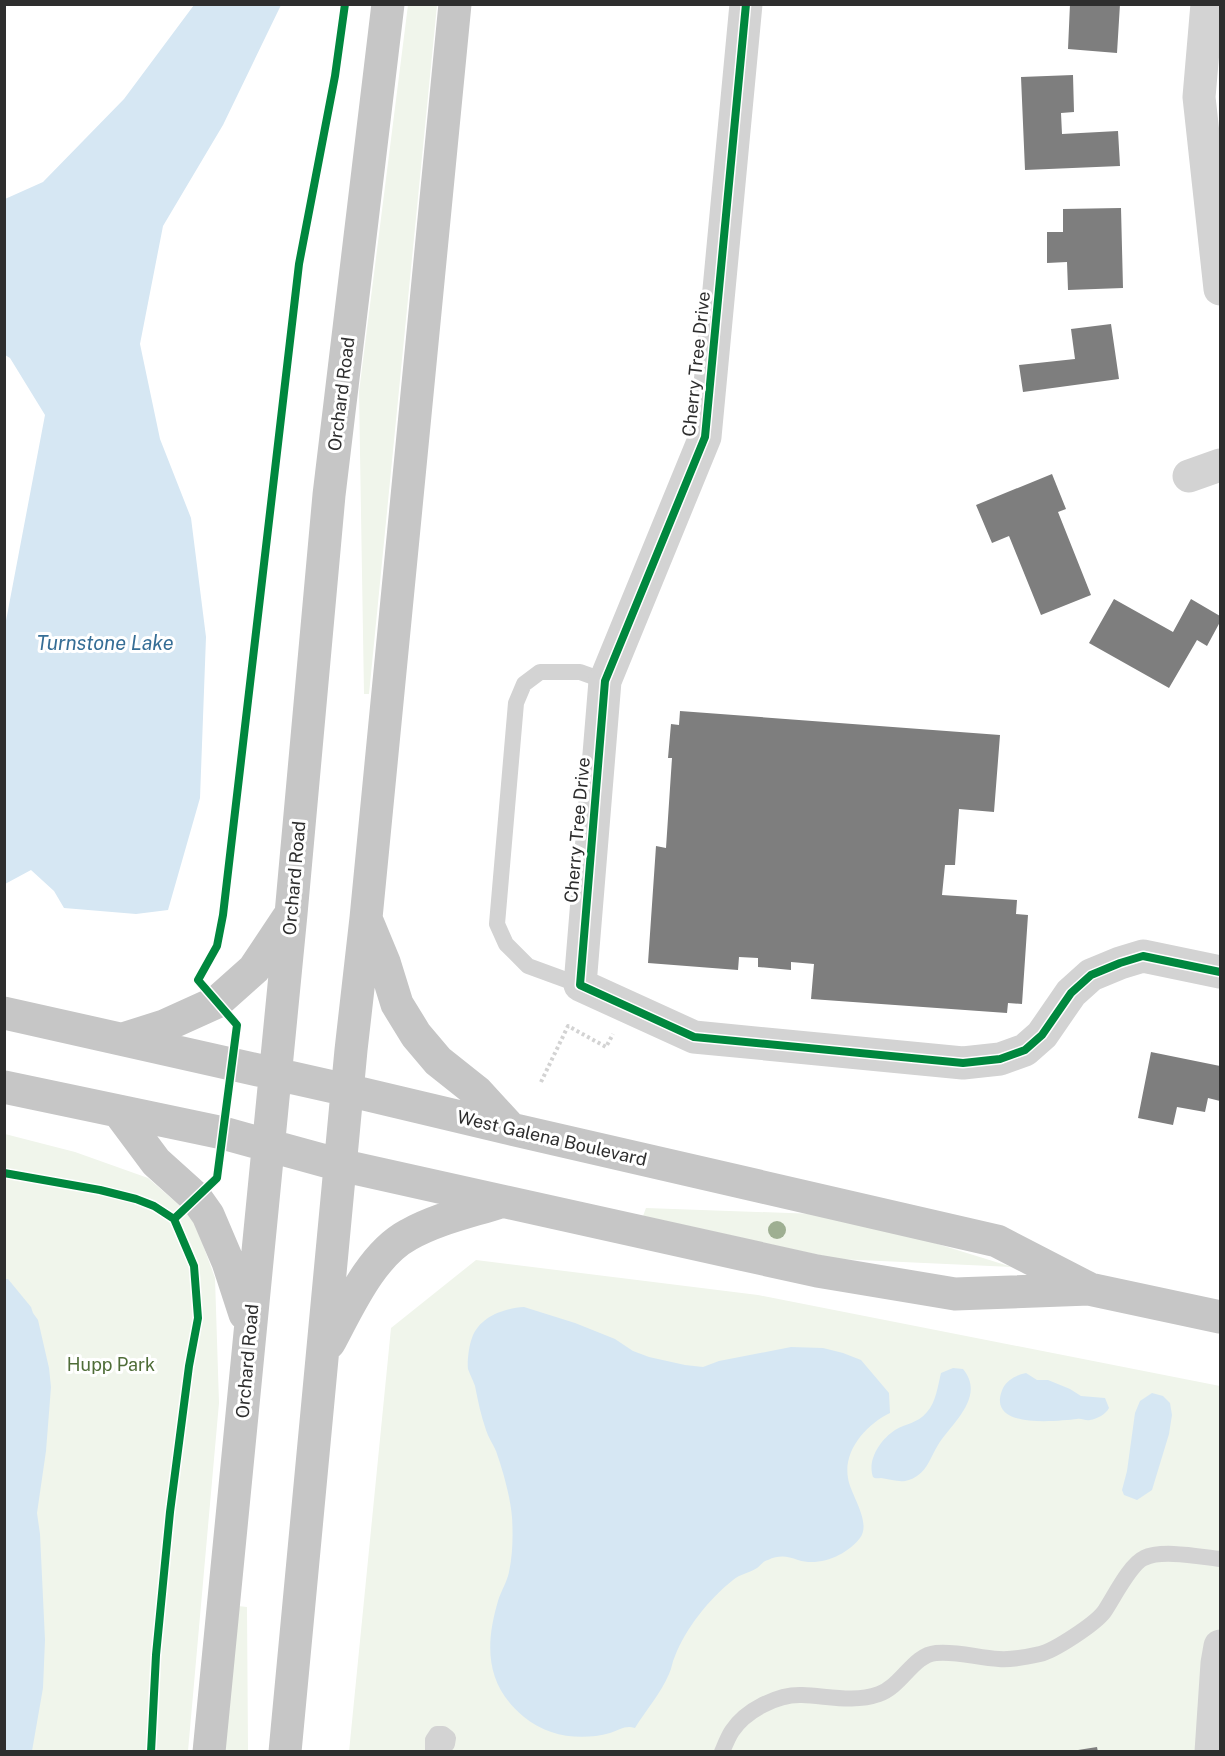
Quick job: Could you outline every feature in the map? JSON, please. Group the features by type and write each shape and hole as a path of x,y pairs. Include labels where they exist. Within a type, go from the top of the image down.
{"main road":[{"name":"Orchard Road","path":"208,1752 291,914 329,495 388,4"},
{"path":"285,1752 347,1090 366,918 455,4"},
{"path":"123,1039 164,1026 217,1002 254,969 291,914"},
{"path":"366,918 384,962 397,1004 416,1035 438,1061 477,1092 511,1129"},
{"name":"West Galena Boulevard","path":"4,1013 997,1241 1089,1289"},
{"name":"West Galena Boulevard","path":"4,1087 223,1133 340,1165 817,1271 955,1294 1089,1289 1221,1317"},
{"path":"118,1111 156,1162 196,1198 208,1215 228,1262 249,1329"},
{"path":"322,1355 358,1289 382,1257 406,1235 500,1202"}],"street":[{"name":"Cherry Tree Drive","path":"580,984 605,681 705,437 746,4"},
{"path":"1207,4 1199,97 1221,289"},
{"path":"1189,476 1221,465"},
{"path":"580,984 694,1037 963,1063 1000,1059 1025,1050 1042,1035 1071,993 1091,975 1120,963 1143,956 1221,972"},
{"path":"1211,1752 1217,1663 1221,1646"}],"lane":[{"path":"580,984 528,966 506,944 497,924 516,703 524,684 540,672 580,672 605,681"},
{"path":"722,1752 732,1731 741,1720 764,1704 799,1695 844,1699 877,1695 890,1690 918,1661 934,1653 949,1652 1000,1659 1043,1653 1055,1648 1102,1615 1122,1583 1143,1558 1160,1554 1221,1559"}],"path":[{"path":"541,1082 568,1026 606,1047 614,1032"}],"green space":[{"path":"408,5 437,5 369,694 364,694 359,392"},
{"name":"Hupp Park","path":"5,1134 75,1152 148,1178 193,1217 215,1278 219,1403 188,1751 5,1752"},
{"path":"646,1208 844,1215 1012,1267 837,1259 643,1216"},
{"path":"476,1260 758,1295 1220,1386 1220,1751 349,1752 391,1328"},
{"path":"238,1606 247,1607 248,1751 225,1752"}],"water":[{"name":"Turnstone Lake","path":"194,5 281,5 223,125 163,226 140,344 160,439 191,518 206,637 200,798 168,910 136,914 64,908 54,891 31,870 5,884 5,626 45,415 10,358 5,355 5,199 43,182 124,99"},
{"path":"5,1279 8,1279 31,1307 38,1320 51,1387 46,1451 37,1513 45,1640 43,1688 32,1751 5,1751"},
{"path":"524,1307 575,1323 615,1339 633,1351 649,1357 685,1365 703,1367 719,1361 791,1347 823,1348 861,1360 889,1393 890,1413 873,1424 858,1439 847,1468 850,1485 862,1516 863,1531 860,1538 848,1550 824,1561 806,1562 787,1557 776,1557 733,1580 707,1605 692,1625 680,1645 666,1681 635,1728 625,1727 610,1733 588,1737 565,1736 543,1729 533,1724 511,1705 495,1678 491,1664 491,1633 494,1617 510,1565 512,1517 504,1475 484,1425 475,1386 468,1369 468,1358 472,1338 480,1324 508,1309"},
{"path":"953,1368 963,1369 969,1379 971,1390 969,1400 924,1470 912,1479 904,1481 874,1478 873,1457 884,1439 927,1412 935,1398 941,1373"},
{"path":"1026,1373 1037,1380 1048,1380 1070,1389 1081,1396 1105,1398 1109,1408 1096,1419 1088,1420 1040,1421 1013,1417 1004,1411 1000,1401 1003,1388 1013,1378"},
{"path":"1152,1393 1163,1396 1170,1403 1172,1415 1169,1434 1152,1490 1137,1500 1124,1495 1122,1490 1135,1413 1140,1401"}],"building":[{"path":"1070,4 1120,4 1117,53 1068,49"},
{"path":"1073,75 1074,112 1061,113 1062,134 1118,131 1120,166 1025,170 1021,77"},
{"path":"1121,208 1123,288 1068,290 1067,262 1047,263 1047,232 1063,232 1063,209"},
{"path":"1111,324 1119,379 1023,392 1019,365 1075,359 1071,329"},
{"path":"1052,474 1066,509 1058,512 1091,595 1041,615 1009,536 992,543 976,505"},
{"path":"1114,599 1173,632 1191,599 1220,616 1220,622 1207,646 1197,640 1169,688 1089,643"},
{"path":"680,711 1000,735 994,812 959,809 955,865 945,865 942,895 1017,900 1016,914 1028,915 1022,1004 1008,1003 1007,1013 811,999 814,964 791,962 791,970 758,967 758,958 739,957 738,970 648,963 656,846 666,848 672,758 668,758 671,724 679,725"},
{"path":"1151,1052 1220,1066 1220,1101 1208,1098 1205,1112 1177,1107 1173,1125 1138,1118"},
{"path":"1097,1747 1098,1752 1078,1752 1078,1750"}],"cycle path":[{"path":"174,1219 217,1178 237,1025 198,980 217,946 223,915 299,264 335,76 345,4"},
{"path":"746,4 705,437 605,681 580,985 694,1037 963,1063 1000,1059 1025,1050 1042,1035 1071,993 1091,975 1120,963 1143,956 1220,972"},
{"path":"4,1173 100,1190 154,1206 174,1219 194,1266 198,1318 189,1366 170,1512 156,1655 151,1752"}]}
